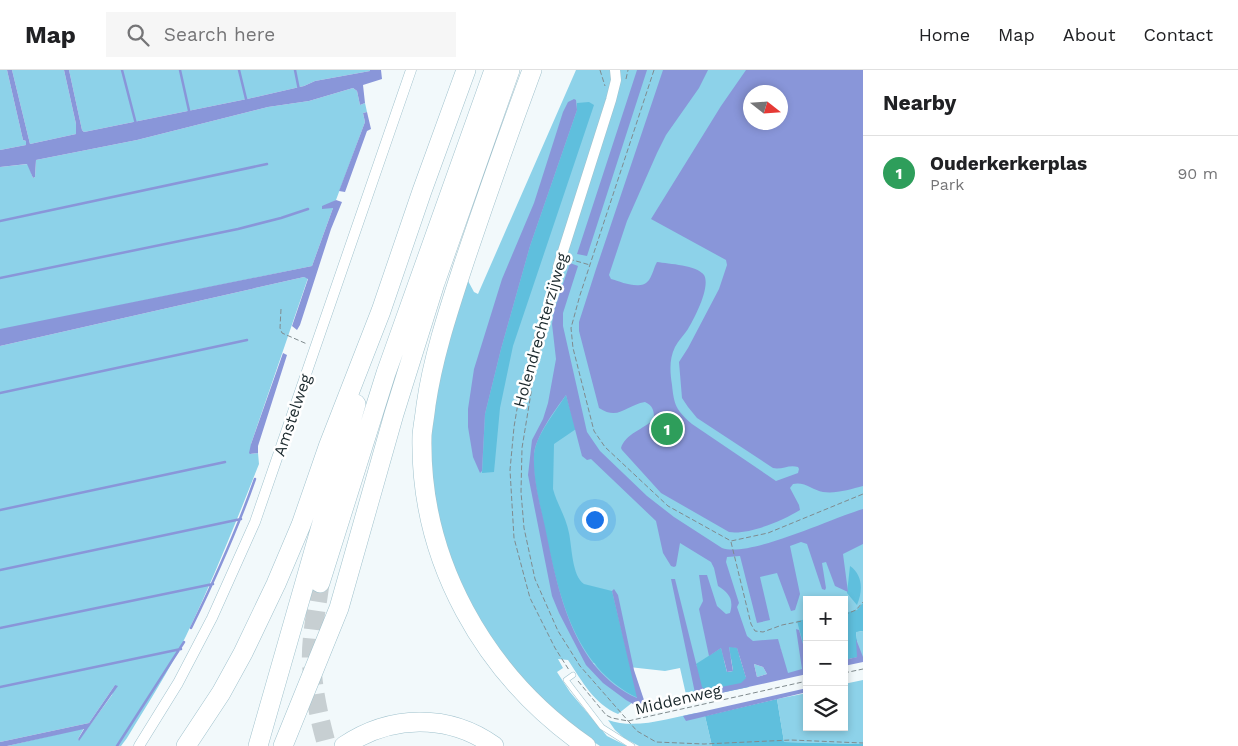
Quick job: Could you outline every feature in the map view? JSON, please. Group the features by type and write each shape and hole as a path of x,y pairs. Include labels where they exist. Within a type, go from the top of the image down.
{"highway":[{"path":"186,746 221,693 244,653 301,525 328,447 381,311 466,70"},
{"path":"320,583 386,373 494,70"},
{"path":"283,746 339,608 394,414 435,283 510,70"},
{"path":"532,70 496,168 438,344 430,375 422,433 424,475 432,529 442,564 473,626 496,660 533,703 586,746"},
{"path":"258,746 343,451 381,311"},
{"path":"344,746 359,736 375,729 414,721 454,726 470,732 494,746"}],"street":[{"name":"Amstelweg","path":"139,746 178,683 212,618 255,522 411,70"},
{"name":"Holendrechterzijweg","path":"561,266 611,100 616,80 615,70"}],"lane":[{"path":"573,674 566,680 602,728 632,746"}],"path":[{"path":"626,82 628,70"},
{"path":"654,70 580,295 571,328 573,348 594,431 605,447 668,506 731,541 768,533 863,494"},
{"path":"590,266 561,266 540,352 531,373 531,393 522,448 521,492 524,528 535,579 558,631 580,666 628,721 637,731 656,742 704,744 791,740 863,743"},
{"name":"Holendrechterzijweg","path":"561,266 537,331 518,397 510,470 514,538 530,598 555,648 573,674"},
{"path":"280,309 280,328 282,333 315,347"},
{"path":"731,541 751,624 755,631 762,632 803,621"},
{"path":"848,613 856,610 863,602"},
{"path":"848,672 863,669"},
{"name":"Middenweg","path":"573,674 606,715 628,721 803,682"}],"shaded area":[{"path":"0,70 7,70 23,140 26,141 26,145 0,150"},
{"path":"7,70 12,70 30,144 76,134 76,124 64,70 69,70 84,132 247,99 304,86 315,81 370,70 381,70 382,79 363,85 365,103 360,105 357,91 353,88 309,101 268,107 137,140 36,160 35,177 33,178 27,164 0,167 0,150 26,145 26,141 23,140"},
{"path":"12,70 64,70 76,124 76,134 30,144"},
{"path":"69,70 370,71 315,81 304,86 247,99 84,132"},
{"path":"576,70 863,70 863,630 857,632 863,631 863,657 859,657 856,632 848,633 848,596 803,596 803,669 788,678 780,647 696,665 701,697 687,699 680,668 665,671 593,663 638,698 618,714 595,698 568,660 558,659 563,668 557,672 570,692 607,736 627,746 600,746 583,735 521,681 475,617 440,535 432,491 429,433 437,380 467,279 474,292 478,294"},
{"path":"637,70 647,70 587,256 577,254"},
{"path":"663,70 708,70 699,88 666,135 657,153 627,221 609,275 611,279 620,282 641,285 649,280 657,262 689,267 704,275 706,280 701,303 688,329 675,347 672,356 671,375 677,407 682,415 692,424 776,481 798,473 799,469 795,466 773,468 697,418 682,398 679,362 719,289 727,265 726,260 651,219 721,106 746,70 863,70 863,486 843,491 823,492 801,484 793,484 790,488 800,510 765,526 737,532 729,532 661,493 621,448 626,439 654,419 653,411 650,405 645,402 617,413 606,412 599,408 579,331 579,322"},
{"path":"353,88 357,91 360,105 365,103 367,112 363,113 365,122 336,200 331,203 333,208 312,266 0,330 0,167 28,164 33,178 35,177 36,160 137,140 268,107 309,101"},
{"path":"576,100 577,110 530,246 501,349 485,414 482,471 480,473 473,457 468,427 468,409 474,369 502,279 534,203 563,112 568,102"},
{"path":"589,102 594,105 513,346 500,408 494,472 482,473 485,414 530,246 577,110 577,103"},
{"path":"367,112 371,129 367,131 345,192 339,191 365,122 363,113"},
{"path":"336,200 342,202 297,330 292,326 308,279 304,277 0,346 0,329 312,266 333,208 322,209 322,206"},
{"path":"570,263 578,266 563,313 563,326 587,432 600,451 647,496 674,517 722,548 735,550 770,542 863,509 863,544 843,554 848,592 835,586 826,562 822,563 826,588 825,590 822,589 807,544 801,542 790,546 800,594 795,610 791,611 777,573 760,577 770,620 757,623 740,556 727,557 726,562 739,603 737,607 747,636 753,641 778,639 788,673 802,669 796,629 799,630 803,644 803,675 662,706 659,702 695,693 671,579 675,579 702,687 706,690 741,683 746,678 737,648 729,647 733,671 727,672 721,648 709,656 699,609 703,601 699,575 707,575 717,606 726,614 730,613 731,600 728,594 718,586 711,562 680,543 676,566 671,566 663,553 656,521 591,459 587,460 582,456 566,395 542,432 534,455 537,491 556,576 572,625 583,648 597,668 615,685 637,698 612,591 614,589 618,595 634,670 646,706 640,708 626,700 603,683 586,665 552,596 528,475 532,440 543,419 548,403 556,359 552,324 554,311","holes":["754,664 763,667 767,674 757,677"]},
{"path":"304,277 308,278 251,444 251,454 258,453 259,464 215,572 186,636 127,738 121,746 7,746 84,728 79,740 112,695 115,685 89,723 0,742 0,346"},
{"path":"283,353 287,355 258,446 258,453 250,454 251,444"},
{"path":"566,395 576,429 554,444 553,489 568,527 577,575 584,584 612,591 638,698 616,684 597,667 583,647 562,600 555,576 535,481 534,454 542,431"},
{"path":"850,566 857,574 861,584 857,605 847,593"},
{"path":"863,603 863,631 856,632 859,657 848,659 848,612 857,610"},
{"path":"803,620 803,643 797,621"},
{"path":"856,639 863,662 848,665 848,659 857,657"},
{"path":"729,646 737,648 749,687 701,697 696,664 721,648 727,672 733,671"},
{"path":"754,664 763,667 767,674 757,677"},
{"path":"863,680 863,744 784,742 777,699 803,694 803,731 848,731 848,683"},
{"path":"115,685 118,686 79,741 78,739 84,729 0,746 0,742 89,723"},
{"path":"803,689 803,693 686,721 683,716"},
{"path":"777,699 784,742 863,744 863,746 712,746 705,716"},
{"path":"696,713 705,716 712,746 639,746 624,738 608,720 630,724 664,720"}],"waterway":[{"path":"122,70 136,124"},
{"path":"180,70 190,115"},
{"path":"239,70 247,103"},
{"path":"295,70 299,90"},
{"path":"0,221 267,164"},
{"path":"0,278 238,229 308,209"},
{"path":"0,393 247,340"},
{"path":"0,510 225,462"},
{"path":"191,628 241,517 255,479"},
{"path":"0,570 241,519"},
{"path":"0,628 213,584"},
{"path":"117,746 184,642"},
{"path":"0,687 181,649"}],"tunnel":[{"path":"320,583 311,659 316,698 327,746"}],"place":[{"name":"Ouderkerkerplas","path":"667,429"}]}
